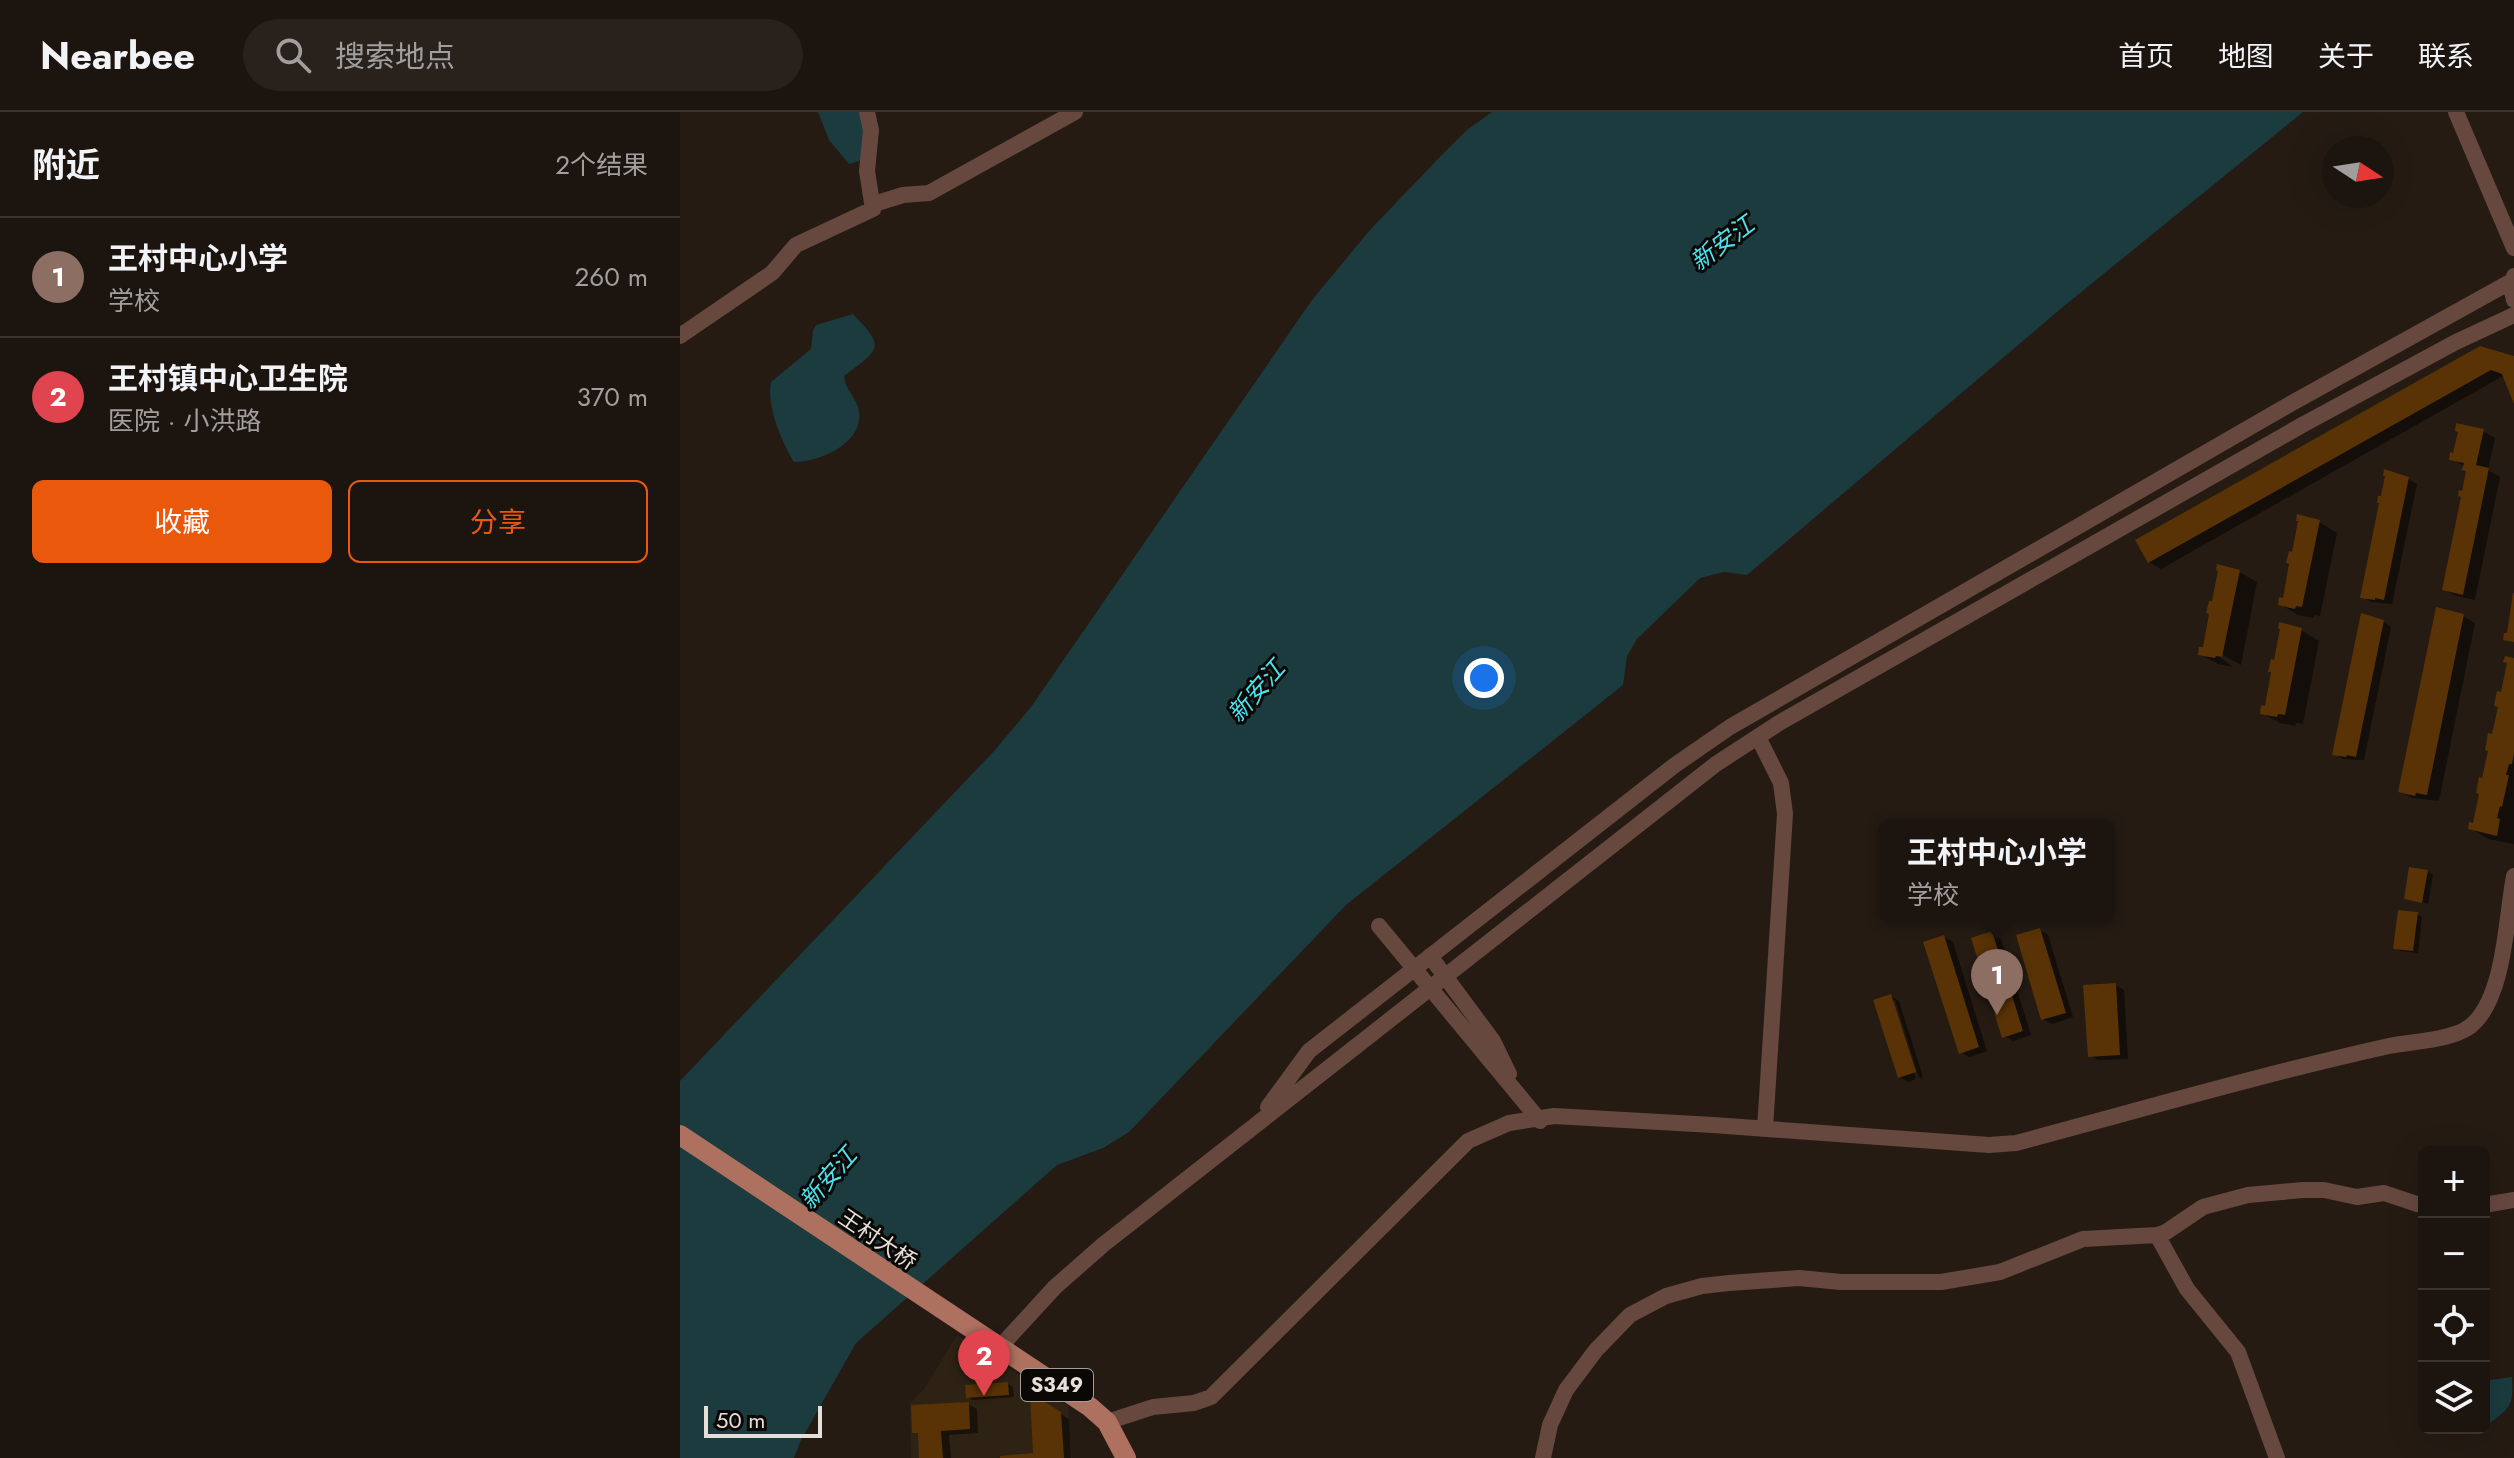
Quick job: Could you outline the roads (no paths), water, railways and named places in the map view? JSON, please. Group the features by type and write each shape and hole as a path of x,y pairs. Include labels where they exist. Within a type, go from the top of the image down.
{"main road":[{"name":"王村大桥","path":"680,1135 999,1348"},
{"name":"S349","path":"999,1348 1090,1407 1107,1422 1126,1458"}],"street":[{"path":"680,336 772,273 796,245 873,209 867,171 871,130 867,112"},
{"path":"874,204 903,195 929,193 1075,112"},
{"path":"2456,112 2514,248"},
{"path":"2513,279 2511,294 2514,300"},
{"path":"1253,1128 1309,1051 1675,765 1730,727 2513,279"},
{"path":"999,1348 1087,1258 1689,784 1758,737 2304,424 2456,342 2514,315"},
{"path":"1758,737 1781,783 1785,814 1765,1129"},
{"path":"1107,1422 1153,1407 1194,1403 1211,1397 1468,1141 1495,1128 1554,1116 1989,1145 2016,1143 2230,1084 2390,1046 2463,1033 2488,1005 2510,938 2514,876"},
{"path":"1379,926 1535,1120"},
{"path":"1430,956 1493,1041 1535,1120"},
{"path":"1543,1458 1550,1425 1566,1390 1596,1350 1630,1315 1666,1296 1702,1286 1729,1283 1799,1278 1841,1282 1941,1282 2000,1272 2083,1239 2157,1235 2203,1207 2248,1195 2324,1190 2357,1197 2384,1193 2418,1203"},
{"path":"2490,1204 2514,1200"},
{"path":"2157,1235 2187,1289 2238,1352 2277,1458"}],"water":[{"path":"818,112 860,112 865,127 862,160 849,164 829,140"},
{"name":"新安江","path":"1492,112 2303,112 2064,306 1747,575 1724,572 1700,578 1637,639 1627,656 1623,685 1346,905 1129,1132 1103,1148 1057,1165 856,1343 794,1458 680,1458 680,1081 995,750 1031,707 1312,300 1370,230 1436,161 1467,130"},
{"path":"853,314 874,341 874,348 865,360 844,376 846,386 858,406 859,422 855,432 838,448 816,459 794,462 773,412 771,382 811,349 816,325"},
{"path":"2512,1377 2511,1401 2490,1423 2490,1380"}],"place":[{"name":"王村中心小学","path":"1997,1015"},
{"name":"王村镇中心卫生院","path":"984,1396"}]}
